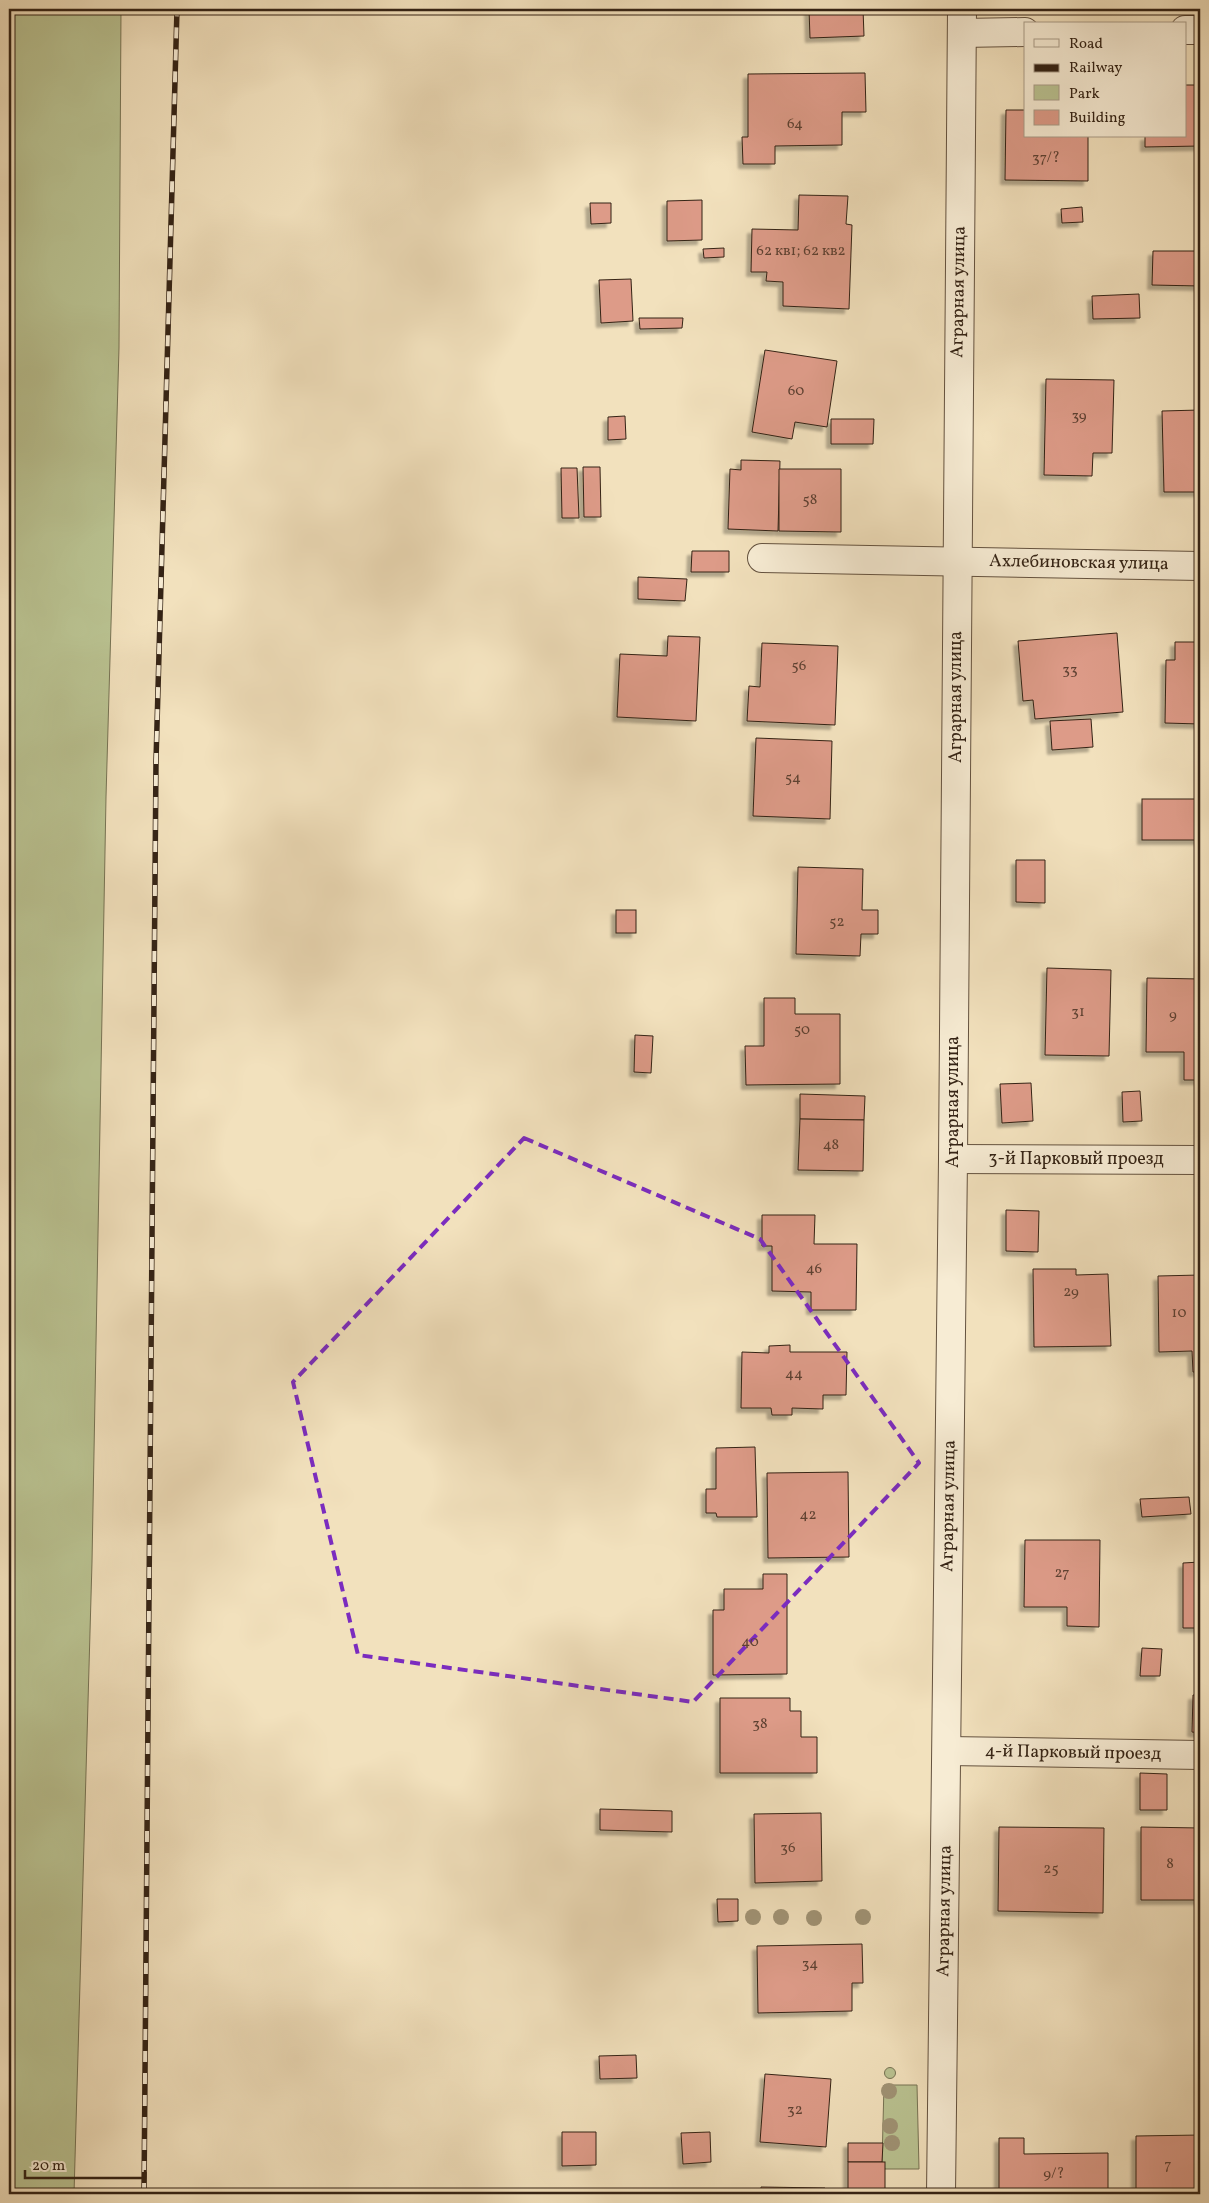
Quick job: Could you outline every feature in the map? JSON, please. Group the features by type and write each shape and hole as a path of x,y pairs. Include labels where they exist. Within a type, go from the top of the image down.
{"street":[{"path":"962,21 1024,32"},
{"name":"Аграрная улица","path":"941,2194 953,1158 962,21"},
{"path":"1186,30 1200,30"},
{"name":"Ахлебиновская улица","path":"762,558 957,560 1200,566"},
{"name":"3-й Парковый проезд","path":"953,1158 1200,1160"},
{"name":"4-й Парковый проезд","path":"946,1751 1200,1755"}],"highlighted area":[{"path":"524,1138 760,1239 919,1463 693,1702 358,1655 293,1382"}],"green space":[{"path":"9,9 121,9 119,348 106,797 92,1562 74,2194 9,2194"},
{"path":"890,2067 896,2073 890,2079 884,2073"},
{"path":"884,2085 917,2085 919,2169 885,2169 882,2162"}],"building":[{"path":"809,9 863,9 864,36 810,38"},
{"path":"865,73 866,112 842,112 842,145 775,146 775,164 743,164 742,137 748,137 748,74"},
{"path":"1186,85 1200,85 1200,146 1145,147 1145,138 1186,138"},
{"path":"1006,110 1024,110 1024,138 1088,138 1088,181 1005,180"},
{"path":"799,195 848,196 846,224 852,225 849,309 783,306 783,282 766,281 767,272 751,272 752,229 798,230"},
{"path":"702,200 702,240 667,241 667,201"},
{"path":"590,203 611,203 611,223 591,224"},
{"path":"1082,207 1083,222 1062,223 1061,209"},
{"path":"724,248 724,257 704,258 703,249"},
{"path":"1153,251 1200,251 1200,286 1152,285"},
{"path":"631,279 633,321 601,323 599,280"},
{"path":"1139,294 1140,318 1093,319 1092,296"},
{"path":"639,318 683,318 682,328 640,329"},
{"path":"765,350 837,361 827,427 795,422 792,439 752,432"},
{"path":"1046,379 1114,380 1112,453 1093,453 1092,476 1044,475"},
{"path":"1200,410 1200,492 1164,492 1162,411"},
{"path":"625,416 626,439 608,440 608,417"},
{"path":"831,419 874,419 873,444 831,444"},
{"path":"741,460 780,461 778,531 728,529 730,469 741,470"},
{"path":"583,467 600,467 601,517 584,517"},
{"path":"561,468 577,468 579,518 562,518"},
{"path":"779,469 841,469 841,532 779,531"},
{"path":"692,551 729,551 729,572 691,572"},
{"path":"638,577 687,579 685,601 638,599"},
{"path":"1117,633 1123,712 1035,719 1033,700 1023,701 1018,641"},
{"path":"668,636 700,637 696,721 617,717 620,654 667,656"},
{"path":"1175,642 1200,642 1200,724 1165,723 1166,660 1175,660"},
{"path":"762,643 838,646 835,725 747,721 749,686 760,687"},
{"path":"1091,719 1093,747 1052,750 1050,721"},
{"path":"756,738 832,741 830,819 753,816"},
{"path":"1142,799 1200,799 1200,840 1142,840"},
{"path":"1016,860 1045,860 1045,903 1016,902"},
{"path":"798,867 863,869 862,910 878,910 878,934 861,934 860,956 796,954"},
{"path":"616,910 636,910 636,933 616,933"},
{"path":"1047,968 1111,970 1109,1056 1045,1055"},
{"path":"1147,978 1200,979 1200,1080 1184,1080 1184,1052 1146,1052"},
{"path":"764,998 795,998 795,1014 840,1014 840,1084 746,1085 745,1046 764,1046"},
{"path":"635,1035 653,1036 651,1073 634,1072"},
{"path":"1031,1083 1033,1121 1002,1123 1000,1084"},
{"path":"1140,1091 1142,1121 1123,1122 1122,1092"},
{"path":"800,1094 865,1096 864,1120 800,1119"},
{"path":"800,1119 864,1120 863,1171 798,1170"},
{"path":"1006,1210 1039,1211 1038,1252 1006,1251"},
{"path":"762,1215 815,1215 814,1244 857,1244 856,1310 811,1310 811,1292 772,1291 772,1246 762,1246"},
{"path":"1033,1269 1076,1269 1076,1275 1108,1274 1111,1346 1034,1347"},
{"path":"1200,1275 1200,1372 1193,1372 1192,1351 1159,1352 1158,1276"},
{"path":"790,1345 790,1352 847,1352 846,1395 823,1395 823,1409 792,1408 792,1415 772,1415 771,1408 741,1408 742,1352 769,1353 769,1346"},
{"path":"755,1447 757,1517 717,1517 716,1513 706,1513 706,1489 716,1489 716,1448"},
{"path":"848,1472 849,1557 768,1558 767,1473"},
{"path":"1189,1497 1191,1514 1142,1517 1140,1499"},
{"path":"1025,1540 1100,1540 1099,1627 1067,1626 1067,1607 1024,1607"},
{"path":"1200,1562 1200,1628 1183,1628 1183,1563"},
{"path":"763,1574 787,1574 787,1674 713,1675 713,1610 724,1610 724,1589 763,1589"},
{"path":"1142,1648 1162,1649 1160,1676 1140,1676"},
{"path":"1193,1695 1200,1695 1200,1733 1192,1732"},
{"path":"720,1698 790,1698 790,1711 801,1711 801,1737 817,1737 817,1773 720,1773"},
{"path":"1140,1773 1167,1774 1167,1810 1140,1810"},
{"path":"600,1809 672,1811 672,1832 600,1830"},
{"path":"821,1813 822,1881 755,1883 754,1814"},
{"path":"999,1827 1104,1828 1103,1913 998,1911"},
{"path":"1141,1827 1200,1828 1200,1900 1141,1900"},
{"path":"717,1899 738,1899 738,1921 718,1922"},
{"path":"862,1944 863,1983 852,1983 852,2011 758,2013 757,1946"},
{"path":"636,2055 637,2078 600,2079 599,2056"},
{"path":"765,2074 831,2079 826,2147 760,2142"},
{"path":"562,2132 596,2132 596,2165 562,2166"},
{"path":"710,2132 711,2162 683,2164 681,2133"},
{"path":"1200,2135 1200,2194 1136,2194 1136,2136"},
{"path":"999,2138 1024,2138 1024,2154 1108,2153 1108,2194 999,2194"},
{"path":"848,2143 883,2143 882,2162 848,2162"},
{"path":"848,2162 885,2162 885,2194 848,2194"},
{"path":"761,2187 825,2188 825,2194 761,2194"}],"railway":[{"path":"144,2194 156,761 177,9"}]}
